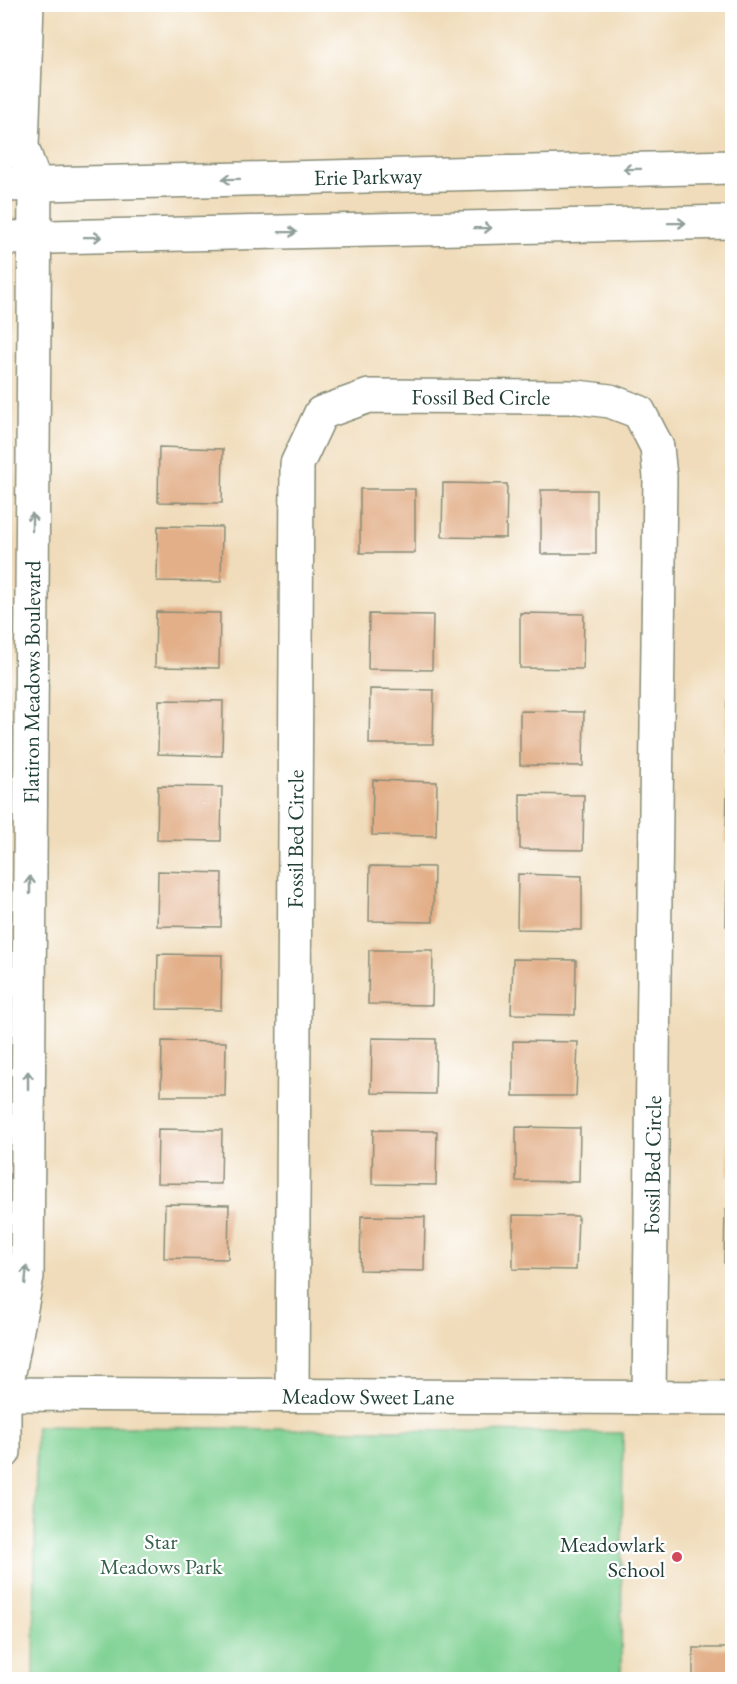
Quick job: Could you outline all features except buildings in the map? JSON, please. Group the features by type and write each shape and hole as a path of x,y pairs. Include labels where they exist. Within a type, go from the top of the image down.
{"street":[{"path":"15,184 22,147 27,4"},
{"name":"Erie Parkway","path":"15,184 732,167"},
{"name":"Flatiron Meadows Boulevard","path":"4,1452 5,1394 27,1276 19,238 15,184"},
{"path":"19,238 732,222"},
{"name":"Fossil Bed Circle","path":"292,1395 297,464 321,413 369,396 577,397 610,401 639,412 657,447 660,477 649,1397"},
{"name":"Meadow Sweet Lane","path":"5,1394 732,1398"}],"green space":[{"name":"Star Meadows Park","path":"36,1426 623,1433 621,1679 34,1679"}],"place":[{"name":"Meadowlark School","path":"677,1557"}]}
